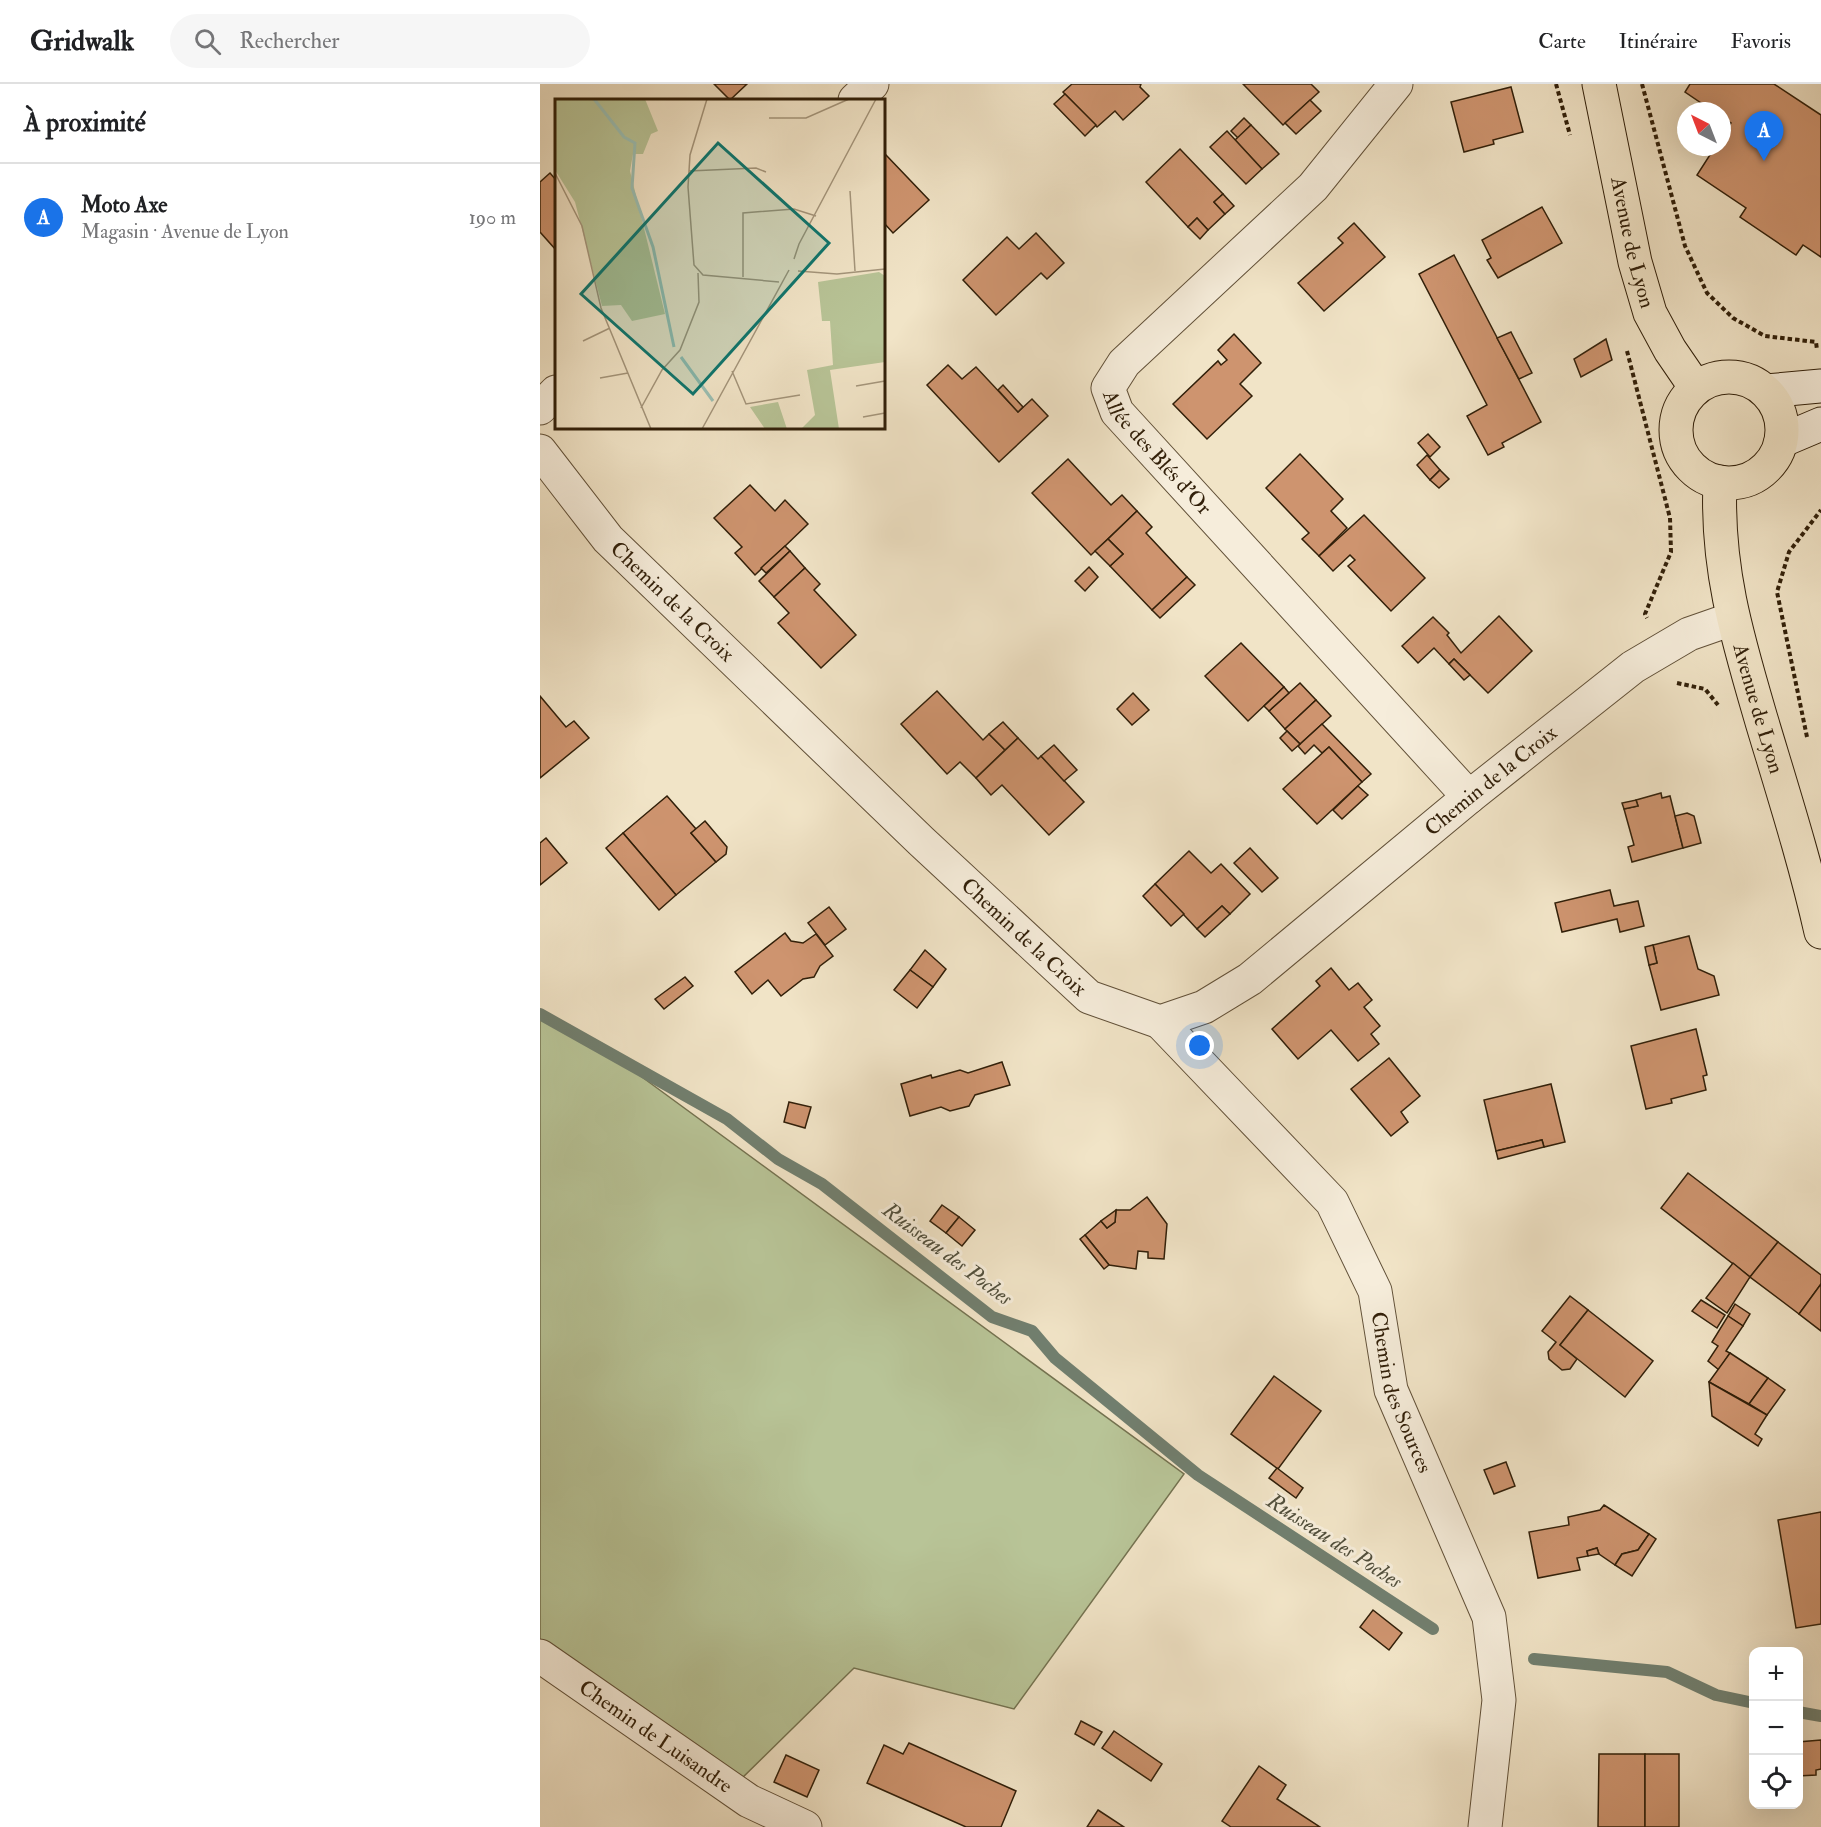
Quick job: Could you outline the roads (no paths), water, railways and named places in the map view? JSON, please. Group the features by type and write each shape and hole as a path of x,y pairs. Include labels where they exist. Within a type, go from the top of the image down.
{"main road":[{"name":"Avenue de Lyon","path":"1599,84 1635,262 1650,313 1670,350 1696,388"},
{"path":"1732,376 1751,381 1767,391 1777,406 1782,423 1781,441 1766,469 1752,478 1737,482 1720,482 1696,471 1685,459 1678,444 1676,427 1679,411 1696,388 1713,379 1732,376"},
{"name":"Avenue de Lyon","path":"1720,482 1719,527 1731,619 1809,880 1821,932"}],"street":[{"path":"856,99 872,84"},
{"name":"Allée des Blés d'Or","path":"1396,84 1313,187 1124,363 1108,388 1117,412 1469,797"},
{"path":"1767,391 1821,386"},
{"path":"540,408 555,393"},
{"path":"1781,441 1821,424"},
{"name":"Chemin de la Croix","path":"540,451 608,539 921,841 1089,997 1160,1022 1204,1007 1250,979 1469,797 1633,667 1689,634 1731,619"},
{"name":"Chemin des Sources","path":"1160,1022 1332,1202 1375,1291 1391,1390 1489,1617 1499,1700 1485,1827"},
{"name":"Chemin de Luisandre","path":"540,1656 749,1801 805,1827"}],"waterway":[{"name":"Ruisseau des Poches","path":"540,1014 727,1119 778,1159 822,1184 992,1317 1032,1331 1055,1358 1198,1475 1433,1629"},
{"name":"Ruisseau des Poches","path":"1534,1659 1667,1672 1716,1695 1749,1702"},
{"name":"Ruisseau des Poches","path":"1803,1713 1821,1716"}],"place":[{"name":"Moto Axe","path":"1764,161"}]}
